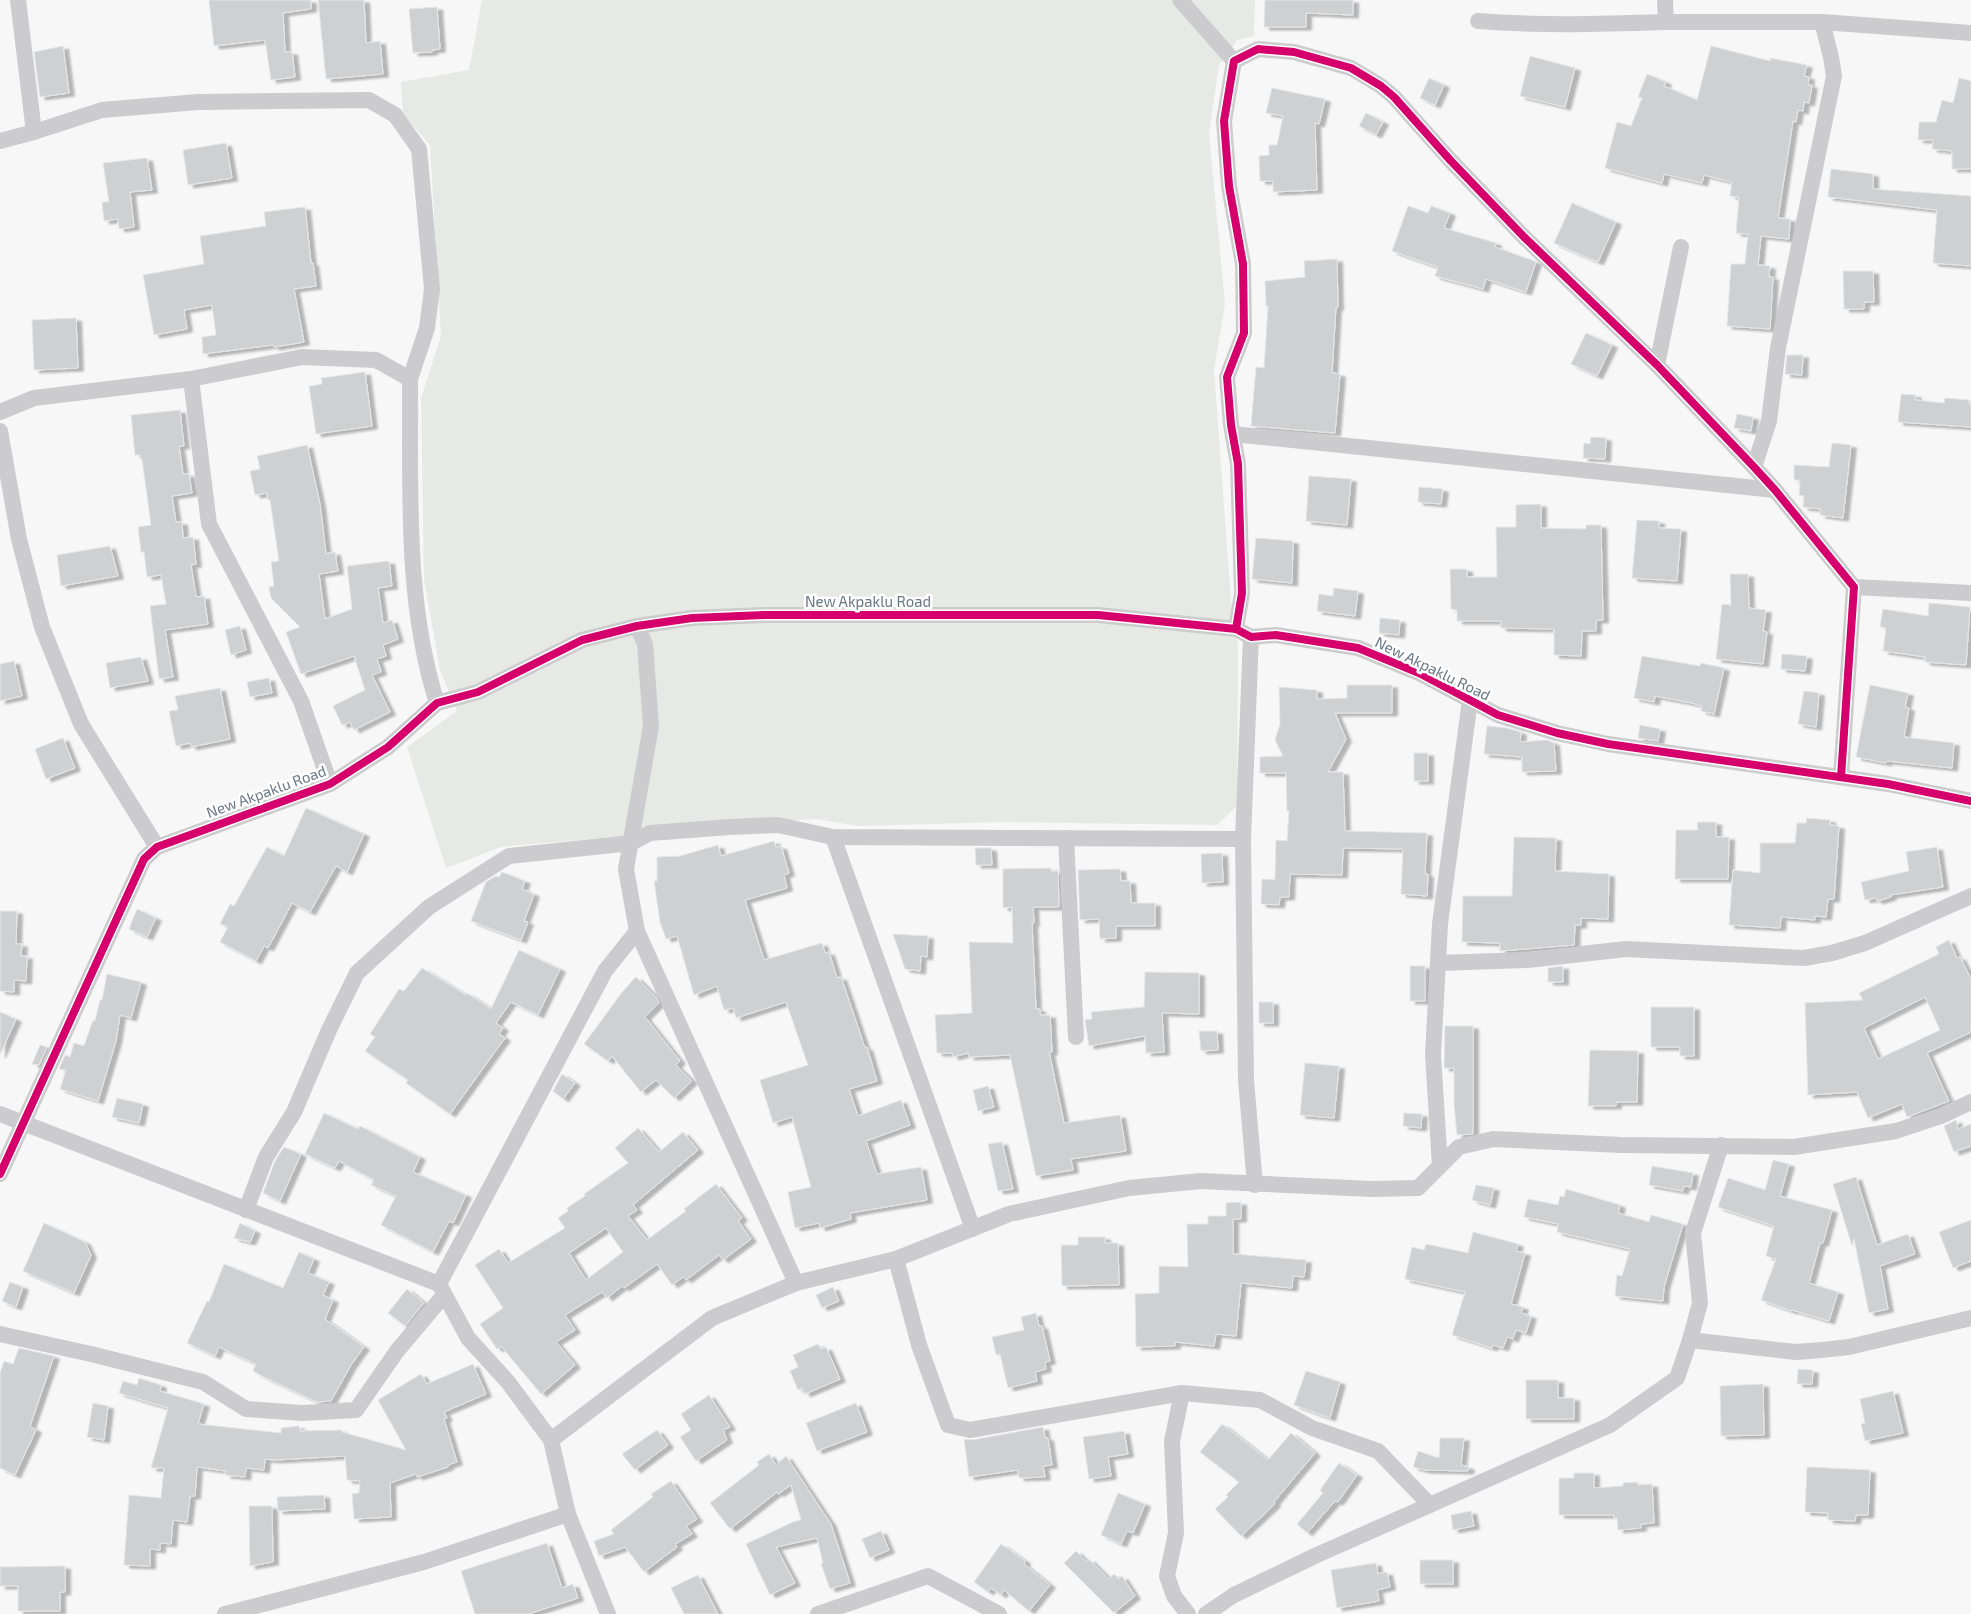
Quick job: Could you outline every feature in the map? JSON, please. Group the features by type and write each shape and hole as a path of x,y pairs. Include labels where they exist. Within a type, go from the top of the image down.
{"street":[{"path":"18,0 34,132"},
{"path":"1180,0 1234,61"},
{"path":"1665,0 1666,22"},
{"path":"1478,21 1524,25 1666,22 1822,22 1971,33"},
{"path":"1754,467 1769,421 1778,348 1834,76 1832,56 1822,22"},
{"path":"1234,61 1258,49 1294,52 1351,68 1381,86 1394,97 1451,161 1524,237 1657,365 1775,490 1854,587 1841,777"},
{"path":"1234,61 1224,121 1229,186 1243,264 1244,333 1227,377 1232,434 1238,464 1242,593 1236,629"},
{"path":"0,140 34,132 102,110 198,102 369,100 395,115 419,149 432,289 427,328 410,379 413,568 426,670 436,703"},
{"path":"1657,365 1681,247"},
{"path":"0,412 34,398 191,379 302,357 376,360 410,379"},
{"path":"191,379 208,524 301,701 330,784"},
{"path":"0,431 19,539 42,627 82,724 157,846 144,859 0,1174"},
{"path":"1232,434 1775,490"},
{"path":"1854,587 1971,593"},
{"name":"New Akpaklu Road","path":"157,846 330,784 388,747 436,703 478,692 582,640 637,626 692,618 764,615 1098,615 1236,629 1251,638 1276,635 1358,648 1419,673 1498,715 1557,733 1600,742 1841,777 1971,801"},
{"path":"637,626 645,644 651,726 626,869 637,931 796,1283"},
{"path":"1251,638 1244,839 1246,1080 1255,1185"},
{"path":"1440,1166 1433,1055 1440,924 1470,700"},
{"path":"246,1210 266,1157 294,1112 329,1030 357,973 429,907 509,856 631,843 650,833 778,825 833,837 1244,839"},
{"path":"833,837 973,1229"},
{"path":"1066,838 1076,1037"},
{"path":"1438,964 1528,960 1626,948 1804,958 1865,944 1971,896"},
{"path":"0,1334 203,1382 246,1409 302,1413 356,1410 441,1290 604,971 637,931"},
{"path":"551,1440 712,1318 796,1283 896,1259 1009,1214 1129,1188 1200,1181 1372,1189 1418,1188 1459,1147 1493,1139 1620,1145 1794,1147 1896,1131 1941,1116 1971,1102"},
{"path":"0,1114 246,1210 441,1290 468,1338 508,1382 551,1440 568,1514 608,1614"},
{"path":"1206,1614 1234,1595 1267,1579 1610,1425 1677,1378 1700,1303 1693,1234 1721,1145"},
{"path":"896,1259 919,1345 948,1425 970,1430 1182,1393 1260,1400 1312,1428 1378,1450 1430,1505"},
{"path":"1690,1340 1796,1352 1822,1350 1850,1347 1971,1318"},
{"path":"1182,1393 1172,1441 1176,1532 1167,1576 1174,1596 1188,1614"},
{"path":"225,1614 424,1562 568,1514"},
{"path":"818,1614 928,1576 999,1614"}],"shaded area":[{"path":"482,0 1255,0 1254,36 1237,40 1219,65 1209,133 1225,304 1214,370 1231,602 1238,647 1237,806 1217,825 1004,822 858,826 817,819 666,826 623,836 501,847 446,868 407,747 457,711 440,670 424,579 421,398 441,336 430,145 403,114 401,82 469,70"}],"building":[{"path":"209,0 311,0 311,9 283,13 285,52 292,52 295,77 271,80 265,40 214,46"},
{"path":"318,0 364,0 366,43 380,41 383,74 326,79"},
{"path":"1265,0 1353,0 1353,15 1306,13 1306,27 1264,27"},
{"path":"437,7 440,49 432,50 432,52 413,53 409,9"},
{"path":"63,46 69,93 40,97 34,52"},
{"path":"1711,46 1770,61 1770,58 1807,65 1804,76 1809,77 1808,85 1812,85 1809,103 1804,102 1803,111 1798,110 1796,122 1793,121 1778,218 1790,219 1789,239 1761,236 1758,265 1770,266 1769,277 1773,277 1770,329 1727,326 1731,264 1745,264 1748,234 1736,233 1739,197 1730,196 1732,182 1704,175 1702,183 1664,174 1662,183 1605,168 1617,122 1631,126 1642,98 1638,97 1647,74 1666,82 1664,86 1697,100"},
{"path":"1530,56 1575,68 1565,107 1520,96"},
{"path":"1429,78 1444,85 1435,105 1420,98"},
{"path":"1959,78 1971,81 1971,169 1952,169 1952,151 1932,149 1933,140 1918,140 1919,122 1936,122 1942,100 1953,103"},
{"path":"1272,88 1325,99 1319,124 1315,123 1317,190 1273,192 1273,181 1260,181 1259,156 1269,155 1269,145 1277,145 1283,116 1266,113"},
{"path":"1366,113 1383,122 1376,135 1359,126"},
{"path":"226,143 232,178 188,185 183,150"},
{"path":"147,158 152,190 130,192 134,227 119,229 118,219 104,221 102,202 109,202 103,163"},
{"path":"1831,169 1873,174 1873,189 1971,196 1971,266 1933,263 1937,210 1828,197"},
{"path":"1572,203 1616,222 1598,262 1554,243"},
{"path":"1408,206 1428,213 1431,206 1450,213 1444,228 1496,243 1495,247 1536,262 1526,292 1486,279 1483,289 1435,276 1438,267 1392,251"},
{"path":"305,207 311,263 313,263 316,286 294,289 304,342 203,354 202,337 216,335 212,305 184,310 187,329 154,335 143,275 204,264 200,236 266,226 264,212"},
{"path":"1337,259 1338,307 1336,307 1332,373 1340,374 1335,433 1251,426 1256,367 1264,368 1268,306 1266,306 1265,281 1305,277 1304,261"},
{"path":"1843,271 1873,271 1874,302 1864,302 1864,309 1844,309"},
{"path":"76,318 78,368 34,370 32,320"},
{"path":"1586,333 1612,345 1597,376 1571,364"},
{"path":"1787,355 1803,355 1802,375 1785,374"},
{"path":"365,372 372,426 316,434 309,386 322,384 321,378"},
{"path":"1901,394 1916,395 1915,400 1944,403 1945,398 1969,400 1969,404 1971,404 1971,427 1898,422"},
{"path":"180,410 184,446 179,446 183,474 189,474 192,493 172,496 176,522 182,522 183,538 193,537 196,564 191,565 196,597 204,596 208,624 165,630 173,677 159,679 150,606 166,604 161,575 147,577 144,552 141,552 138,527 151,525 142,459 140,459 140,455 135,455 131,415"},
{"path":"1737,414 1753,417 1751,431 1734,428"},
{"path":"1591,437 1606,438 1605,459 1583,458 1584,443 1590,444"},
{"path":"1832,443 1851,445 1843,518 1820,515 1821,509 1803,507 1804,496 1799,495 1800,480 1794,480 1794,465 1829,467"},
{"path":"307,445 320,504 326,554 335,552 338,571 319,574 325,619 352,609 347,566 389,561 392,586 378,588 383,623 392,620 398,639 383,645 386,656 377,659 381,672 372,675 390,712 354,730 350,722 342,725 333,706 365,690 354,656 301,674 286,632 300,627 271,598 269,587 274,586 271,562 279,561 270,500 268,500 267,493 255,495 250,471 260,469 257,456"},
{"path":"1309,476 1351,479 1347,525 1306,521"},
{"path":"1419,487 1443,489 1441,504 1418,502"},
{"path":"1541,504 1541,528 1586,529 1586,525 1601,525 1603,620 1596,620 1596,631 1582,631 1581,656 1554,655 1554,629 1501,628 1501,621 1457,621 1457,610 1451,609 1450,569 1467,569 1467,577 1497,577 1496,527 1516,527 1516,505"},
{"path":"1637,520 1659,521 1659,528 1681,529 1677,581 1632,578"},
{"path":"1256,538 1293,541 1292,583 1252,579"},
{"path":"110,546 118,576 61,586 57,555"},
{"path":"1730,574 1748,574 1749,608 1766,610 1763,631 1767,632 1763,664 1716,659 1722,604 1731,605"},
{"path":"1334,588 1358,591 1355,616 1317,611 1319,594 1333,596"},
{"path":"1929,603 1970,607 1966,665 1925,662 1925,657 1883,651 1886,628 1880,627 1883,609 1928,616"},
{"path":"1380,618 1400,620 1399,635 1379,633"},
{"path":"240,626 246,650 231,655 225,630"},
{"path":"1782,654 1807,656 1805,671 1781,669"},
{"path":"1642,656 1700,666 1701,663 1724,668 1714,714 1701,711 1702,706 1692,703 1655,696 1654,702 1634,698"},
{"path":"141,657 148,681 110,688 106,663"},
{"path":"14,661 22,696 0,701 0,664"},
{"path":"269,678 272,693 250,697 247,682"},
{"path":"1347,685 1392,685 1392,713 1335,713 1346,739 1328,772 1343,772 1345,831 1427,833 1425,874 1428,874 1427,896 1401,894 1403,849 1343,848 1342,875 1290,874 1289,897 1280,897 1279,905 1261,904 1262,879 1275,880 1276,840 1287,841 1289,811 1287,811 1286,773 1260,773 1260,757 1283,756 1275,740 1280,724 1279,687 1317,690 1317,699 1347,698"},
{"path":"1870,685 1908,693 1905,707 1909,708 1904,737 1954,743 1952,768 1887,761 1886,763 1856,757"},
{"path":"220,688 230,739 191,747 190,743 176,746 169,711 178,710 175,696"},
{"path":"1804,691 1819,693 1816,727 1798,724"},
{"path":"1640,725 1660,729 1658,741 1638,738"},
{"path":"1487,726 1507,728 1521,732 1520,742 1547,740 1554,743 1556,771 1522,772 1522,757 1484,754"},
{"path":"63,738 75,768 46,779 35,749"},
{"path":"1414,753 1428,753 1428,781 1414,781"},
{"path":"306,808 364,834 347,872 336,866 310,912 292,903 268,948 264,946 256,961 220,942 228,927 220,924 230,904 234,906 267,847 284,856"},
{"path":"1807,818 1830,820 1830,825 1839,826 1834,899 1828,899 1826,917 1815,916 1815,920 1781,917 1780,928 1729,925 1733,870 1760,873 1760,843 1795,843 1797,823 1806,823"},
{"path":"1697,822 1716,822 1716,837 1729,837 1728,879 1675,879 1676,830 1698,830"},
{"path":"1514,837 1556,838 1555,871 1609,874 1608,919 1581,918 1581,925 1575,925 1574,945 1500,951 1500,943 1462,942 1463,896 1512,896"},
{"path":"774,841 776,847 781,846 789,873 784,875 787,888 745,900 764,960 822,943 825,953 829,952 837,978 841,977 865,1048 867,1047 877,1081 849,1089 858,1116 901,1100 910,1125 866,1141 877,1174 921,1167 927,1200 850,1213 851,1219 820,1228 819,1223 795,1228 788,1192 811,1187 792,1117 773,1123 760,1080 808,1065 786,1002 736,1018 733,1008 724,1010 717,986 694,995 677,936 666,939 660,922 654,881 657,881 657,857 680,856 718,845 721,856"},
{"path":"1937,847 1943,887 1890,895 1891,897 1877,901 1876,898 1865,900 1861,882 1909,871 1906,852"},
{"path":"975,848 991,848 992,865 976,865"},
{"path":"1222,853 1223,882 1202,883 1201,854"},
{"path":"1051,868 1051,871 1058,871 1059,907 1033,907 1036,1009 1040,1009 1040,1015 1050,1015 1052,1052 1049,1052 1064,1123 1120,1115 1126,1151 1071,1159 1073,1170 1036,1176 1010,1055 969,1057 968,1053 953,1057 952,1053 937,1053 935,1015 972,1013 969,942 1013,943 1012,907 1003,908 1003,869"},
{"path":"1120,869 1121,881 1130,881 1131,903 1155,903 1155,926 1116,926 1116,938 1100,939 1099,919 1080,920 1078,870"},
{"path":"502,872 525,881 522,889 534,894 524,921 528,922 521,940 471,921 486,882 496,876 499,877"},
{"path":"137,909 156,918 147,937 129,929"},
{"path":"0,911 17,911 16,944 22,944 21,956 27,956 26,981 14,980 14,992 0,991"},
{"path":"893,934 928,936 927,957 921,956 920,971 905,969"},
{"path":"1949,940 1957,958 1960,957 1971,979 1971,1032 1927,1053 1949,1101 1907,1117 1902,1104 1868,1118 1857,1092 1808,1095 1805,1003 1863,1000 1859,993 1939,954 1936,947","holes":["1925,997 1940,1030 1878,1059 1864,1028"]},
{"path":"519,950 560,969 538,1015 511,1002 496,1023 503,1028 499,1034 505,1038 450,1114 406,1083 408,1080 365,1051 375,1037 370,1034 399,989 404,991 422,968 491,1009"},
{"path":"1410,966 1425,966 1425,1001 1410,1001"},
{"path":"1563,966 1563,982 1548,982 1548,968"},
{"path":"1145,972 1199,973 1199,1014 1162,1013 1164,1052 1146,1053 1145,1036 1089,1046 1085,1020 1092,1019 1091,1012 1144,1007"},
{"path":"107,974 141,982 131,1018 120,1015 116,1041 98,1101 60,1089 66,1070 59,1069 65,1055 70,1057 74,1043 84,1046 93,1020 95,1021 100,1000 102,1000"},
{"path":"636,977 656,997 659,1003 645,1017 680,1061 676,1065 692,1081 674,1098 656,1080 641,1092 612,1056 608,1061 584,1044 623,991"},
{"path":"1259,1002 1273,1002 1273,1023 1259,1023"},
{"path":"1651,1007 1694,1007 1694,1056 1680,1056 1680,1047 1651,1047"},
{"path":"0,1012 16,1019 0,1055"},
{"path":"1445,1026 1473,1026 1473,1134 1457,1135 1454,1104 1454,1068 1444,1068"},
{"path":"1199,1031 1217,1031 1218,1050 1201,1051"},
{"path":"40,1045 47,1047 39,1065 32,1064"},
{"path":"1590,1050 1638,1051 1637,1102 1616,1102 1616,1106 1588,1106"},
{"path":"1305,1063 1339,1066 1334,1118 1300,1115"},
{"path":"562,1074 575,1083 563,1099 553,1091"},
{"path":"988,1086 994,1107 978,1111 973,1090"},
{"path":"117,1098 143,1104 139,1123 112,1117"},
{"path":"324,1113 358,1129 360,1126 420,1157 413,1172 466,1195 453,1223 449,1221 433,1252 381,1225 396,1196 371,1185 374,1180 339,1161 335,1168 305,1154"},
{"path":"1404,1113 1422,1114 1421,1128 1403,1126"},
{"path":"1956,1120 1958,1129 1971,1124 1971,1146 1954,1152 1944,1126"},
{"path":"638,1128 659,1152 683,1132 698,1150 633,1205 637,1210 628,1216 647,1240 686,1211 684,1209 716,1184 742,1218 738,1221 751,1239 723,1260 719,1255 686,1280 683,1277 672,1285 657,1264 607,1298 602,1292 565,1315 575,1330 556,1342 575,1365 541,1394 501,1346 497,1349 480,1324 503,1308 475,1265 499,1249 508,1263 565,1228 558,1218 568,1211 567,1208 628,1163 615,1148","holes":["606,1228 623,1252 586,1280 569,1253"]},
{"path":"1002,1142 1013,1189 998,1191 988,1144"},
{"path":"284,1147 301,1154 280,1201 263,1193 275,1161"},
{"path":"1773,1160 1789,1164 1780,1196 1832,1210 1823,1243 1820,1243 1809,1283 1838,1292 1829,1321 1761,1300 1776,1259 1766,1256 1774,1226 1718,1207 1728,1178 1765,1190"},
{"path":"1652,1166 1693,1173 1691,1187 1684,1186 1683,1191 1649,1185"},
{"path":"1856,1177 1877,1245 1908,1234 1915,1254 1880,1266 1888,1309 1869,1313 1854,1239 1852,1246 1833,1184"},
{"path":"1476,1185 1494,1188 1490,1205 1472,1200"},
{"path":"1566,1189 1620,1205 1618,1213 1649,1222 1651,1215 1683,1224 1664,1287 1663,1301 1615,1296 1617,1275 1622,1276 1630,1249 1557,1232 1558,1224 1524,1217 1528,1199 1558,1205 1560,1196 1564,1197"},
{"path":"1241,1202 1241,1219 1233,1219 1233,1254 1306,1260 1304,1277 1293,1276 1292,1288 1241,1283 1236,1336 1216,1334 1214,1346 1175,1342 1175,1346 1136,1347 1135,1294 1159,1293 1159,1266 1188,1267 1187,1224 1208,1224 1208,1216 1226,1216 1226,1203"},
{"path":"1971,1220 1971,1261 1953,1268 1939,1232"},
{"path":"44,1223 85,1242 91,1255 74,1293 23,1271"},
{"path":"240,1223 255,1231 250,1242 234,1238"},
{"path":"1473,1232 1518,1244 1516,1251 1525,1253 1511,1304 1523,1307 1521,1313 1531,1316 1526,1333 1516,1330 1513,1339 1507,1337 1503,1348 1493,1345 1492,1348 1452,1335 1465,1292 1405,1279 1412,1247 1424,1250 1426,1244 1468,1253"},
{"path":"1078,1237 1105,1237 1105,1243 1118,1243 1119,1285 1062,1286 1061,1245 1078,1245"},
{"path":"299,1252 314,1259 308,1273 329,1282 323,1295 333,1300 325,1319 364,1347 351,1365 331,1401 317,1402 264,1377 253,1371 256,1364 219,1347 215,1356 187,1343 207,1301 209,1302 224,1264 283,1288"},
{"path":"10,1282 23,1287 16,1307 2,1301"},
{"path":"833,1287 839,1301 822,1308 816,1295"},
{"path":"407,1289 424,1303 405,1326 388,1313"},
{"path":"1036,1313 1039,1326 1042,1326 1050,1361 1045,1362 1046,1369 1035,1372 1037,1381 1008,1388 1000,1354 996,1355 992,1337 1024,1330 1021,1317"},
{"path":"818,1344 821,1349 826,1347 840,1379 805,1394 802,1388 798,1390 790,1371 798,1367 793,1355"},
{"path":"19,1348 54,1356 30,1426 36,1430 15,1475 0,1468 0,1373 4,1361 13,1364"},
{"path":"473,1364 486,1394 444,1412 447,1418 444,1419 457,1462 448,1465 448,1467 417,1477 416,1474 390,1483 391,1517 354,1519 352,1494 359,1493 360,1481 347,1480 345,1456 265,1459 264,1470 246,1468 245,1477 225,1475 226,1471 197,1467 195,1496 190,1496 187,1522 173,1520 171,1544 160,1543 160,1550 150,1549 150,1566 124,1565 129,1495 161,1498 164,1468 151,1468 168,1408 119,1393 123,1381 137,1385 139,1378 161,1385 160,1391 204,1404 198,1424 281,1433 281,1428 299,1426 300,1431 342,1430 342,1432 406,1450 378,1400 421,1374 427,1384"},
{"path":"1798,1369 1813,1370 1812,1384 1797,1384"},
{"path":"1306,1371 1340,1382 1330,1418 1294,1405"},
{"path":"1526,1380 1558,1380 1558,1398 1574,1398 1574,1419 1526,1419"},
{"path":"1763,1384 1764,1435 1721,1436 1720,1386"},
{"path":"1893,1391 1903,1433 1865,1441 1861,1424 1865,1423 1860,1399"},
{"path":"709,1395 730,1427 723,1430 727,1440 696,1461 680,1437 691,1430 681,1414"},
{"path":"93,1403 108,1406 104,1440 87,1437"},
{"path":"856,1403 867,1432 817,1451 806,1423"},
{"path":"1222,1424 1268,1460 1291,1433 1315,1453 1274,1502 1275,1504 1241,1536 1215,1509 1228,1497 1226,1495 1239,1482 1200,1452"},
{"path":"1043,1427 1045,1438 1048,1438 1052,1465 1043,1466 1045,1477 1019,1478 1018,1470 969,1477 964,1439 972,1440"},
{"path":"657,1430 668,1445 635,1470 622,1454"},
{"path":"1124,1431 1128,1454 1108,1457 1111,1476 1089,1479 1083,1437"},
{"path":"1440,1438 1464,1438 1461,1465 1469,1467 1468,1471 1425,1470 1413,1467 1418,1451 1439,1458"},
{"path":"769,1454 776,1465 786,1456 831,1524 850,1583 830,1589 821,1564 823,1563 817,1538 776,1547 795,1583 770,1595 746,1544 801,1520 791,1485 778,1494 777,1492 730,1529 710,1503 759,1465 757,1462"},
{"path":"1339,1463 1357,1475 1338,1502 1335,1501 1307,1533 1297,1524 1323,1493 1320,1490"},
{"path":"1807,1467 1870,1470 1868,1515 1856,1515 1855,1521 1828,1520 1828,1513 1805,1512"},
{"path":"1574,1473 1594,1473 1594,1488 1623,1486 1623,1483 1637,1482 1638,1485 1652,1484 1654,1523 1641,1524 1641,1528 1618,1530 1617,1518 1614,1518 1614,1515 1559,1515 1559,1478 1574,1478"},
{"path":"671,1481 697,1519 686,1526 692,1534 675,1544 677,1547 644,1572 625,1547 599,1556 594,1541 614,1534 611,1530 653,1497 651,1494"},
{"path":"1118,1493 1145,1504 1133,1533 1127,1531 1121,1544 1101,1535"},
{"path":"324,1495 325,1509 278,1511 277,1497"},
{"path":"249,1506 272,1506 273,1562 250,1566"},
{"path":"1471,1511 1474,1526 1453,1530 1451,1515"},
{"path":"881,1531 889,1550 870,1558 862,1539"},
{"path":"547,1543 562,1588 573,1584 578,1598 528,1614 475,1614 461,1571"},
{"path":"1001,1544 1025,1561 1024,1564 1050,1585 1029,1611 1004,1590 1001,1595 991,1588 988,1592 974,1582"},
{"path":"1076,1551 1087,1562 1089,1559 1109,1579 1114,1574 1119,1579 1122,1576 1135,1596 1114,1613 1064,1563"},
{"path":"1420,1560 1453,1560 1453,1584 1420,1584"},
{"path":"1376,1563 1378,1574 1387,1572 1390,1587 1377,1590 1379,1601 1337,1608 1331,1570"},
{"path":"65,1566 65,1592 60,1592 60,1611 18,1611 18,1586 0,1586 0,1567"},
{"path":"698,1575 718,1614 684,1614 671,1588"}],"cycle path":[{"path":"1236,629 1242,593 1238,464 1231,425 1227,377 1244,333 1243,264 1229,186 1224,121 1234,61 1258,49 1294,52 1351,68 1381,86 1394,97 1451,161 1524,237 1657,365 1754,467 1854,587 1841,777"},
{"path":"0,1174 144,859 157,847 330,784 388,747 437,703 478,692 582,640 637,626 692,618 764,615 1098,615 1236,629 1251,637 1276,635 1358,648 1419,673 1498,715 1557,733 1608,744 1888,784 1971,801"}]}
